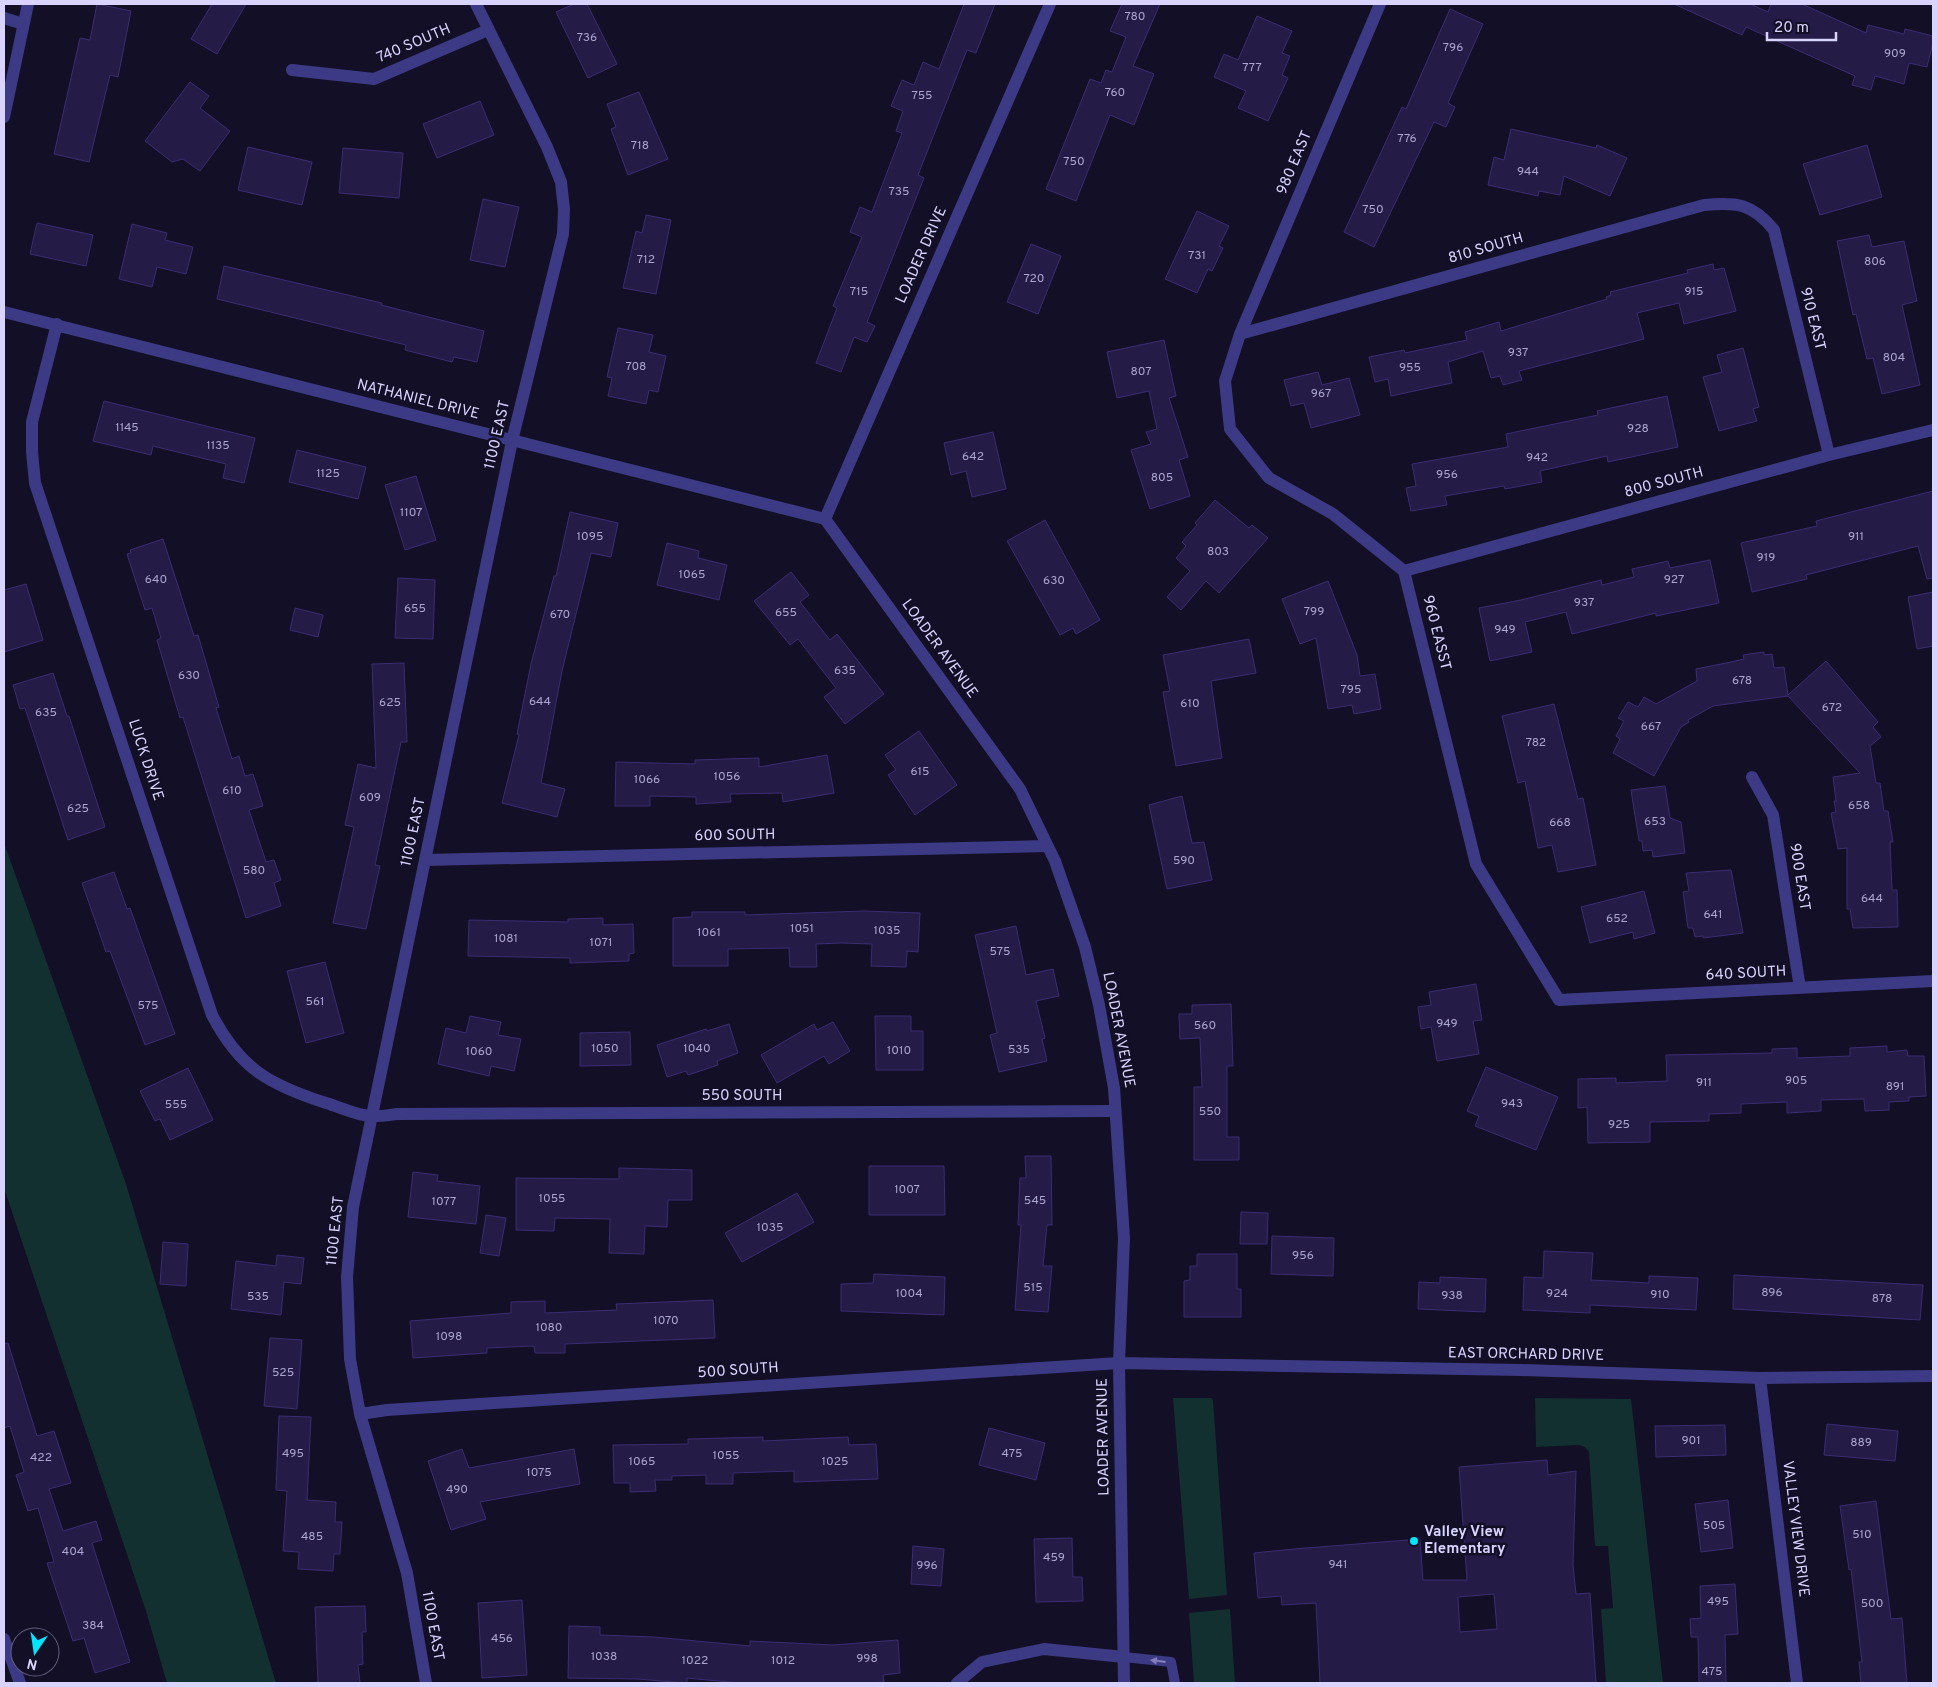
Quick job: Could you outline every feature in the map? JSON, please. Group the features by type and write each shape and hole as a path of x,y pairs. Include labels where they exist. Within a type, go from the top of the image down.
{"street":[{"path":"4,117 28,4"},
{"name":"1100 EAST","path":"426,1683 407,1573 360,1414 350,1360 347,1277 353,1207 370,1116 512,441 563,234 564,209 561,182 547,147 476,4"},
{"name":"LOADER DRIVE","path":"825,519 1050,4"},
{"name":"980 EAST","path":"1240,334 1380,4"},
{"path":"4,18 23,24"},
{"name":"740 SOUTH","path":"292,70 374,79 488,30"},
{"name":"810 SOUTH","path":"1240,334 1704,205 1723,203 1743,205"},
{"name":"910 EAST","path":"1743,205 1762,216 1774,230 1829,454"},
{"name":"NATHANIEL DRIVE","path":"4,312 825,519"},
{"name":"LUCK DRIVE","path":"57,324 32,422 35,484 212,1015 221,1032 239,1055 258,1073 287,1090 370,1116"},
{"path":"1240,334 1225,381 1230,429 1269,478 1333,514 1404,571"},
{"name":"800 SOUTH","path":"1404,571 1829,454 1933,430"},
{"name":"LOADER AVENUE","path":"825,519 1020,789 1063,882 1085,947 1099,1005 1114,1088 1114,1111 1124,1238 1119,1363 1124,1683"},
{"name":"960 EASST","path":"1404,571 1476,864 1559,1000"},
{"name":"900 EAST","path":"1752,777 1773,815 1800,988"},
{"name":"600 SOUTH","path":"425,860 1046,846"},
{"name":"640 SOUTH","path":"1559,1000 1933,981"},
{"name":"550 SOUTH","path":"370,1116 397,1114 1114,1111"},
{"name":"EAST ORCHARD DRIVE","path":"1119,1363 1521,1370 1760,1378 1933,1376"},
{"name":"500 SOUTH","path":"360,1414 387,1410 1119,1363"},
{"name":"VALLEY VIEW DRIVE","path":"1760,1378 1798,1683"},
{"path":"4,1640 20,1683"},
{"path":"957,1683 982,1662 1044,1649 1124,1657"}],"lane":[{"path":"1124,1657 1172,1662 1175,1683"}],"green space":[{"path":"4,843 126,1184 276,1683 167,1683 146,1611 4,1188"},
{"path":"1173,1398 1211,1398 1213,1400 1227,1595 1189,1599"},
{"path":"1535,1398 1631,1399 1663,1683 1606,1683 1601,1609 1613,1608 1608,1546 1595,1546 1589,1452 1585,1447 1579,1445 1536,1447"},
{"path":"1230,1609 1235,1683 1194,1683 1189,1613"}],"building":[{"path":"97,4 131,11 118,77 110,75 89,162 54,154 80,38 90,40"},
{"path":"212,4 246,4 217,54 191,39"},
{"path":"574,4 587,4 617,64 588,78 556,12"},
{"path":"964,4 995,4 976,53 967,50 918,175 924,178 867,322 875,326 867,342 854,337 841,372 816,363 837,308 833,306 862,237 850,232 860,207 872,212 902,133 896,131 903,111 891,106 902,80 914,85 923,62 939,69"},
{"path":"1122,4 1160,4 1133,66 1154,74 1134,125 1110,115 1076,201 1046,189 1090,79 1101,83 1106,70 1112,72 1126,37 1110,31"},
{"path":"1674,4 1750,4 1768,12 1771,4 1802,4 1866,33 1868,25 1904,34 1905,29 1933,36 1933,43 1927,67 1909,63 1904,84 1875,76 1871,90 1852,85 1855,76 1746,27 1742,35"},
{"path":"1450,9 1483,24 1448,103 1455,107 1446,127 1434,122 1374,247 1344,232 1402,107 1406,109"},
{"path":"1257,16 1292,31 1282,53 1290,56 1282,75 1288,78 1268,121 1238,108 1246,91 1214,77 1224,54 1238,60"},
{"path":"190,82 209,96 200,108 230,131 200,171 183,159 172,162 145,141"},
{"path":"639,92 668,159 628,175 611,129 616,127 607,104"},
{"path":"480,101 494,135 437,158 423,124"},
{"path":"1511,129 1596,148 1597,145 1627,158 1610,196 1564,176 1560,195 1539,191 1538,196 1488,185 1494,157 1504,160"},
{"path":"1867,145 1882,197 1820,215 1803,164"},
{"path":"248,147 312,162 302,205 238,190"},
{"path":"343,148 403,153 399,198 339,193"},
{"path":"483,199 519,207 505,267 470,260"},
{"path":"1197,211 1229,226 1219,246 1223,248 1212,271 1208,269 1197,293 1165,279"},
{"path":"646,215 671,220 656,294 623,288 636,231 642,233"},
{"path":"37,223 93,235 86,266 30,254"},
{"path":"132,224 167,233 165,240 193,247 186,274 157,267 152,287 119,279"},
{"path":"1869,235 1872,247 1904,241 1917,301 1902,305 1920,385 1882,394 1873,358 1867,359 1856,314 1853,315 1837,241"},
{"path":"1031,244 1061,256 1038,314 1007,302"},
{"path":"1713,264 1714,270 1724,268 1736,311 1684,324 1679,303 1637,313 1644,339 1519,371 1522,380 1503,385 1500,376 1491,378 1483,351 1448,362 1452,383 1391,396 1388,379 1375,382 1369,357 1404,350 1405,353 1467,340 1465,332 1499,322 1501,331 1607,299 1606,297 1611,295 1610,292 1688,273 1687,270"},
{"path":"224,266 382,303 381,305 484,331 477,362 454,357 452,362 405,350 406,345 217,299"},
{"path":"618,328 653,335 649,352 666,356 658,392 649,390 646,404 608,396 612,378 607,377"},
{"path":"1164,340 1176,396 1169,398 1188,457 1179,460 1190,496 1150,509 1131,450 1151,444 1146,432 1157,429 1149,391 1117,398 1107,352"},
{"path":"1743,348 1759,407 1753,409 1757,421 1719,431 1703,377 1722,372 1717,355"},
{"path":"1318,372 1322,385 1349,378 1360,415 1311,428 1304,403 1291,406 1284,380"},
{"path":"1667,396 1678,447 1608,462 1607,456 1540,471 1542,482 1505,489 1504,486 1445,496 1447,505 1411,511 1406,488 1416,486 1412,464 1508,447 1506,434 1598,415 1597,411"},
{"path":"104,401 255,438 244,483 223,478 226,464 153,446 151,455 93,441"},
{"path":"993,432 1006,489 972,497 966,471 951,475 944,443"},
{"path":"297,450 366,467 358,499 289,482"},
{"path":"416,476 436,540 405,550 385,485"},
{"path":"1933,491 1933,578 1927,579 1918,546 1806,575 1807,579 1752,592 1741,543 1817,526 1816,521"},
{"path":"1215,500 1249,528 1252,525 1268,538 1219,593 1206,581 1181,610 1167,597 1190,571 1176,558 1186,546 1182,542 1197,525 1195,523"},
{"path":"570,512 618,523 611,557 591,553 562,671 541,783 565,789 557,817 502,803 519,735 517,734 531,664 554,576 556,576"},
{"path":"1045,520 1100,620 1076,634 1073,628 1060,635 1007,541"},
{"path":"163,539 194,636 198,635 219,707 216,708 232,759 239,756 245,776 253,774 263,806 249,810 266,862 274,860 281,880 274,883 281,906 246,918 183,717 180,718 157,640 161,638 152,608 145,610 127,554 131,553 130,550"},
{"path":"667,543 699,551 698,558 727,565 719,600 657,585"},
{"path":"1710,560 1719,603 1656,616 1656,613 1572,634 1566,612 1525,622 1532,652 1490,661 1479,608 1521,600 1601,580 1602,585 1634,577 1632,569 1668,561 1670,568"},
{"path":"791,572 809,595 800,602 830,640 837,634 884,694 845,724 824,697 836,688 798,639 790,645 754,601"},
{"path":"398,578 435,580 433,639 395,638"},
{"path":"1328,581 1357,655 1360,676 1375,674 1381,709 1354,714 1352,705 1328,709 1316,638 1300,644 1282,599"},
{"path":"26,584 43,640 4,652 4,590"},
{"path":"1933,592 1933,646 1917,649 1908,597"},
{"path":"295,608 323,615 318,637 290,630"},
{"path":"1249,639 1256,673 1211,681 1222,758 1176,766 1163,692 1170,691 1163,655"},
{"path":"1764,652 1764,655 1772,654 1774,668 1784,667 1788,695 1826,661 1878,722 1873,727 1881,737 1870,746 1876,783 1880,783 1884,811 1888,811 1893,842 1890,842 1892,890 1897,890 1898,927 1853,928 1850,909 1847,909 1847,848 1838,849 1831,813 1836,812 1833,777 1860,773 1788,696 1713,706 1688,720 1689,722 1681,727 1654,776 1613,753 1620,739 1616,736 1624,721 1618,718 1628,702 1638,707 1644,697 1656,704 1697,681 1696,669 1744,659 1743,655"},
{"path":"404,663 407,742 401,742 375,865 380,866 366,929 333,923 354,827 345,825 358,764 376,768 372,664"},
{"path":"53,673 105,827 68,840 25,708 20,709 13,685"},
{"path":"1554,704 1578,799 1583,798 1596,865 1558,872 1552,845 1538,848 1525,781 1518,783 1502,716"},
{"path":"919,731 957,785 915,815 888,775 896,770 885,755"},
{"path":"827,755 834,793 783,802 782,793 730,794 731,802 696,804 696,797 650,796 650,806 615,806 616,762 695,764 695,760 759,758 759,767"},
{"path":"1665,786 1670,818 1681,822 1685,853 1653,857 1652,850 1643,851 1642,841 1639,841 1631,790"},
{"path":"1182,796 1192,843 1204,842 1212,880 1167,889 1149,805"},
{"path":"1731,870 1743,933 1703,938 1703,936 1695,937 1693,928 1688,928 1683,892 1689,891 1686,873"},
{"path":"114,872 127,909 130,908 175,1034 145,1045 110,951 106,952 82,883"},
{"path":"1644,891 1655,933 1634,939 1633,932 1590,943 1581,907"},
{"path":"864,911 920,913 918,952 907,951 906,967 871,966 872,944 841,943 816,944 817,967 790,967 789,948 728,949 728,966 673,966 673,918 692,917 692,912 745,912 745,915"},
{"path":"603,918 603,925 633,924 634,953 629,954 629,961 570,963 570,958 468,956 469,920 568,922 568,919"},
{"path":"1016,926 1026,975 1053,969 1059,996 1036,1001 1045,1038 1042,1039 1047,1061 999,1072 990,1035 997,1033 975,935"},
{"path":"325,962 344,1033 306,1043 287,971"},
{"path":"1476,984 1482,1020 1473,1021 1479,1054 1437,1061 1431,1027 1421,1029 1418,1007 1431,1005 1429,992"},
{"path":"1231,1004 1233,1066 1227,1066 1227,1137 1239,1137 1239,1160 1194,1160 1194,1087 1202,1087 1200,1038 1180,1039 1179,1014 1192,1014 1192,1005"},
{"path":"470,1016 501,1022 498,1035 521,1039 514,1071 491,1066 489,1076 438,1064 446,1028 466,1033"},
{"path":"875,1016 911,1016 911,1031 923,1031 923,1070 876,1070"},
{"path":"833,1022 850,1051 829,1064 824,1056 777,1083 761,1055 814,1024 817,1030"},
{"path":"729,1024 738,1053 717,1061 718,1065 688,1075 686,1071 667,1077 657,1045 706,1029 707,1031"},
{"path":"630,1032 631,1065 580,1066 580,1033"},
{"path":"1887,1046 1887,1052 1907,1050 1908,1056 1924,1056 1926,1096 1909,1097 1909,1101 1889,1102 1889,1110 1865,1111 1864,1099 1821,1100 1821,1111 1787,1113 1787,1102 1741,1104 1741,1113 1709,1114 1709,1121 1650,1122 1650,1142 1588,1143 1587,1107 1578,1108 1578,1079 1616,1078 1616,1083 1667,1081 1666,1055 1772,1053 1772,1049 1797,1048 1797,1058 1850,1056 1850,1048"},
{"path":"1486,1067 1558,1097 1536,1150 1475,1126 1479,1116 1467,1111"},
{"path":"188,1068 213,1120 170,1140 160,1119 155,1121 140,1091"},
{"path":"1025,1156 1051,1156 1052,1225 1047,1225 1043,1266 1052,1266 1048,1312 1015,1310 1021,1225 1018,1225 1020,1178 1026,1178"},
{"path":"869,1166 944,1166 945,1215 869,1215"},
{"path":"619,1168 692,1170 692,1200 668,1200 667,1227 645,1226 644,1254 609,1253 610,1219 555,1218 554,1231 516,1230 516,1178 619,1179"},
{"path":"413,1172 438,1175 437,1181 480,1186 476,1224 408,1217"},
{"path":"797,1193 814,1222 742,1262 725,1233"},
{"path":"1241,1212 1268,1213 1267,1244 1240,1244"},
{"path":"486,1215 506,1218 499,1256 480,1253"},
{"path":"1272,1236 1334,1238 1333,1276 1271,1274"},
{"path":"163,1242 188,1244 186,1286 160,1284"},
{"path":"1544,1251 1593,1253 1591,1280 1649,1283 1649,1276 1698,1278 1696,1310 1590,1305 1590,1313 1523,1310 1524,1277 1543,1278"},
{"path":"1197,1254 1237,1254 1237,1289 1241,1289 1241,1317 1184,1317 1184,1281 1190,1280 1190,1266 1197,1266"},
{"path":"277,1255 304,1258 301,1284 284,1282 281,1315 231,1309 236,1261 276,1266"},
{"path":"874,1274 945,1277 944,1315 841,1311 841,1284 873,1283"},
{"path":"1734,1275 1923,1285 1920,1320 1733,1309"},
{"path":"1440,1277 1486,1279 1485,1312 1418,1309 1419,1282 1440,1283"},
{"path":"713,1300 715,1338 565,1344 565,1353 535,1353 534,1346 487,1348 487,1353 413,1358 410,1321 511,1313 511,1302 545,1301 545,1313 617,1310 616,1304"},
{"path":"270,1338 302,1340 297,1409 264,1406"},
{"path":"8,1343 37,1436 54,1431 71,1483 49,1489 63,1531 96,1521 102,1540 92,1543 130,1662 95,1673 84,1638 73,1641 47,1563 54,1562 38,1508 28,1511 16,1475 24,1472 10,1426 4,1428 4,1344"},
{"path":"279,1416 311,1417 307,1500 336,1502 335,1522 342,1522 340,1554 334,1554 333,1571 298,1569 299,1552 283,1551 287,1491 276,1490"},
{"path":"1827,1424 1898,1431 1895,1461 1824,1455"},
{"path":"1725,1425 1726,1455 1656,1457 1655,1426"},
{"path":"989,1428 1045,1443 1036,1480 979,1465"},
{"path":"763,1437 763,1441 848,1437 849,1445 876,1444 878,1479 794,1482 794,1471 733,1473 733,1484 706,1484 706,1475 672,1476 672,1480 655,1480 656,1491 630,1492 630,1483 614,1483 613,1445 688,1444 688,1439"},
{"path":"462,1449 469,1468 574,1449 580,1484 480,1502 486,1519 451,1530 428,1461"},
{"path":"1547,1460 1548,1475 1576,1471 1573,1565 1576,1594 1590,1593 1596,1683 1320,1683 1316,1603 1282,1605 1281,1596 1258,1598 1254,1553 1420,1539 1423,1580 1467,1580 1459,1467","holes":["1494,1594 1497,1629 1460,1632 1458,1597"]},
{"path":"1728,1500 1733,1548 1701,1552 1695,1504"},
{"path":"1876,1501 1891,1619 1902,1618 1907,1683 1861,1683 1859,1662 1862,1662 1851,1569 1849,1570 1840,1506"},
{"path":"1072,1538 1073,1577 1082,1577 1083,1601 1036,1602 1034,1539"},
{"path":"913,1546 944,1549 941,1586 911,1584"},
{"path":"1735,1584 1738,1634 1725,1635 1726,1683 1699,1683 1698,1637 1691,1637 1690,1619 1701,1618 1700,1586"},
{"path":"522,1600 527,1675 482,1678 478,1603"},
{"path":"365,1606 366,1632 362,1632 363,1664 358,1665 360,1683 318,1683 315,1607"},
{"path":"569,1626 600,1627 600,1635 654,1637 750,1646 750,1641 833,1645 898,1640 900,1673 883,1675 884,1682 861,1683 739,1683 687,1678 687,1683 684,1683 638,1679 568,1678"}],"place":[{"name":"Valley View Elementary","path":"1414,1541"}]}
